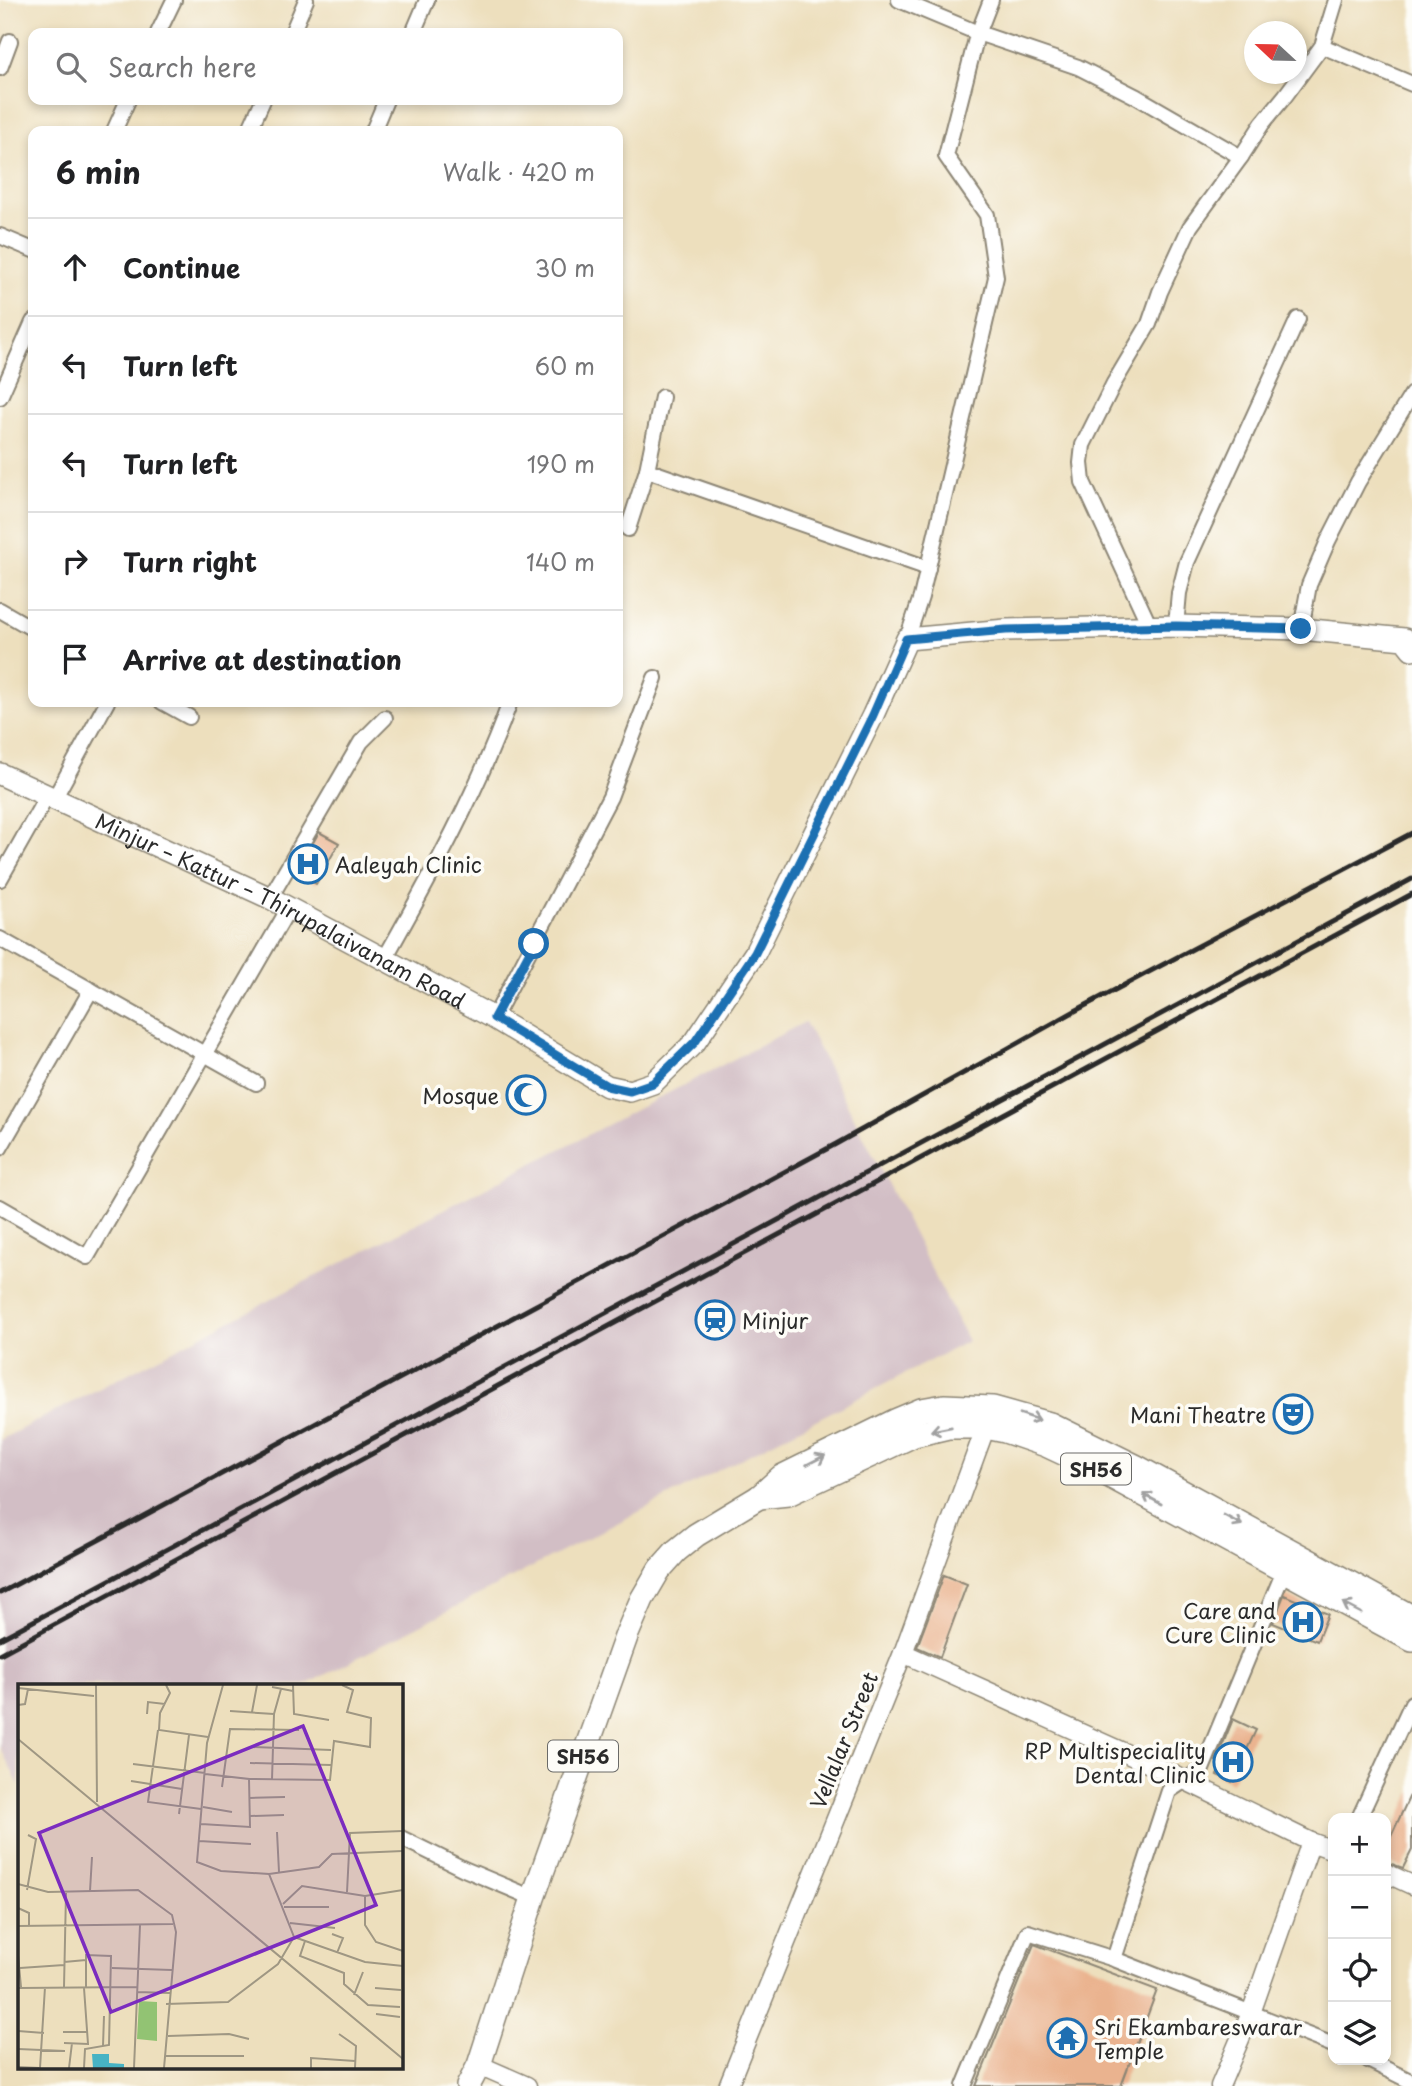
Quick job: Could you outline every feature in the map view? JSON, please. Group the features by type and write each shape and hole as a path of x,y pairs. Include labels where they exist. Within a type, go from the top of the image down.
{"main road":[{"path":"906,639 1006,630 1176,626 1301,629 1409,639"},
{"name":"Minjur – Kattur – Thirupalaivanam Road","path":"0,774 270,898 494,1018 607,1086 630,1091 653,1083 695,1042 755,953 873,715 906,639"},
{"name":"SH56","path":"468,2086 480,2075 534,1898 590,1733 627,1634 642,1599 659,1570 676,1551 696,1535 759,1497 781,1478 897,1420 921,1410 944,1406 989,1418 1014,1412 1063,1430 1137,1467 1412,1640"},
{"name":"SH56","path":"1287,1562 1412,1618"}],"street":[{"path":"160,28 174,0"},
{"path":"294,28 306,0"},
{"path":"415,28 427,0"},
{"path":"899,0 978,33 1078,67 1149,103 1241,157"},
{"path":"906,639 921,597 996,277 987,215 946,156 978,33 991,0"},
{"path":"1150,627 1083,481 1083,445 1149,324 1160,292 1190,227 1262,124 1322,46 1336,0"},
{"path":"0,68 10,41"},
{"path":"1322,46 1412,84"},
{"path":"116,126 126,105"},
{"path":"251,126 261,105"},
{"path":"375,126 384,105"},
{"path":"0,236 28,248"},
{"path":"1176,626 1179,593 1187,562 1298,319"},
{"path":"0,397 28,333"},
{"path":"1301,629 1309,585 1328,541 1358,482 1412,394"},
{"path":"628,529 647,470 662,397"},
{"path":"647,470 928,568"},
{"path":"0,610 28,626"},
{"path":"494,1018 610,797 655,678"},
{"path":"0,879 104,707"},
{"path":"171,707 189,717"},
{"path":"385,958 461,816 499,734 508,707"},
{"path":"270,898 361,742 384,718"},
{"path":"0,1206 86,1257 289,908"},
{"path":"0,939 256,1083"},
{"path":"0,1148 91,990"},
{"name":"Vellalar Street","path":"728,2086 903,1653 989,1418"},
{"path":"1114,1959 1169,1791 1202,1769 1287,1562"},
{"path":"903,1653 1185,1780 1328,1848"},
{"path":"1361,1813 1412,1703"},
{"path":"402,1839 464,1870 534,1898"},
{"path":"1220,2086 1251,2013 1311,1842"},
{"path":"1391,1875 1412,1885"},
{"path":"964,2086 1028,1932 1114,1959 1328,2043"},
{"path":"1378,2065 1412,2082"},
{"path":"480,2075 527,2086"}],"shaded area":[{"path":"805,1022 968,1341 307,1684 18,1684 18,1783 0,1747 0,1440"}],"building":[{"path":"319,832 339,843 316,884 296,873"},
{"path":"944,1575 967,1584 940,1657 917,1647"},
{"path":"1284,1595 1328,1614 1317,1641 1273,1623"},
{"path":"1233,1719 1256,1730 1232,1782 1217,1775 1223,1764 1216,1761"},
{"path":"1412,1791 1412,1850 1403,1868 1391,1864 1391,1836"},
{"name":"Sri Ekambareswarar Temple","path":"1034,1944 1157,1990 1121,2086 976,2086"}],"railway":[{"path":"0,1593 836,1144 1075,1011 1412,833"},
{"path":"0,1639 1412,879"},
{"path":"0,1654 1412,894"}],"place":[{"name":"Aaleyah Clinic","path":"308,864"},
{"name":"Mosque","path":"526,1095"},
{"name":"Minjur","path":"715,1320"},
{"name":"Mani Theatre","path":"1293,1414"},
{"name":"Care and Cure Clinic","path":"1303,1622"},
{"name":"RP Multispeciality Dental Clinic","path":"1233,1762"},
{"name":"Sri Ekambareswarar Temple","path":"1067,2038"}],"route":[{"path":"534,944 494,1018 607,1086 618,1090 640,1089 653,1083 695,1042 755,953 873,715 906,639 1006,630 1176,626 1301,629"}]}
